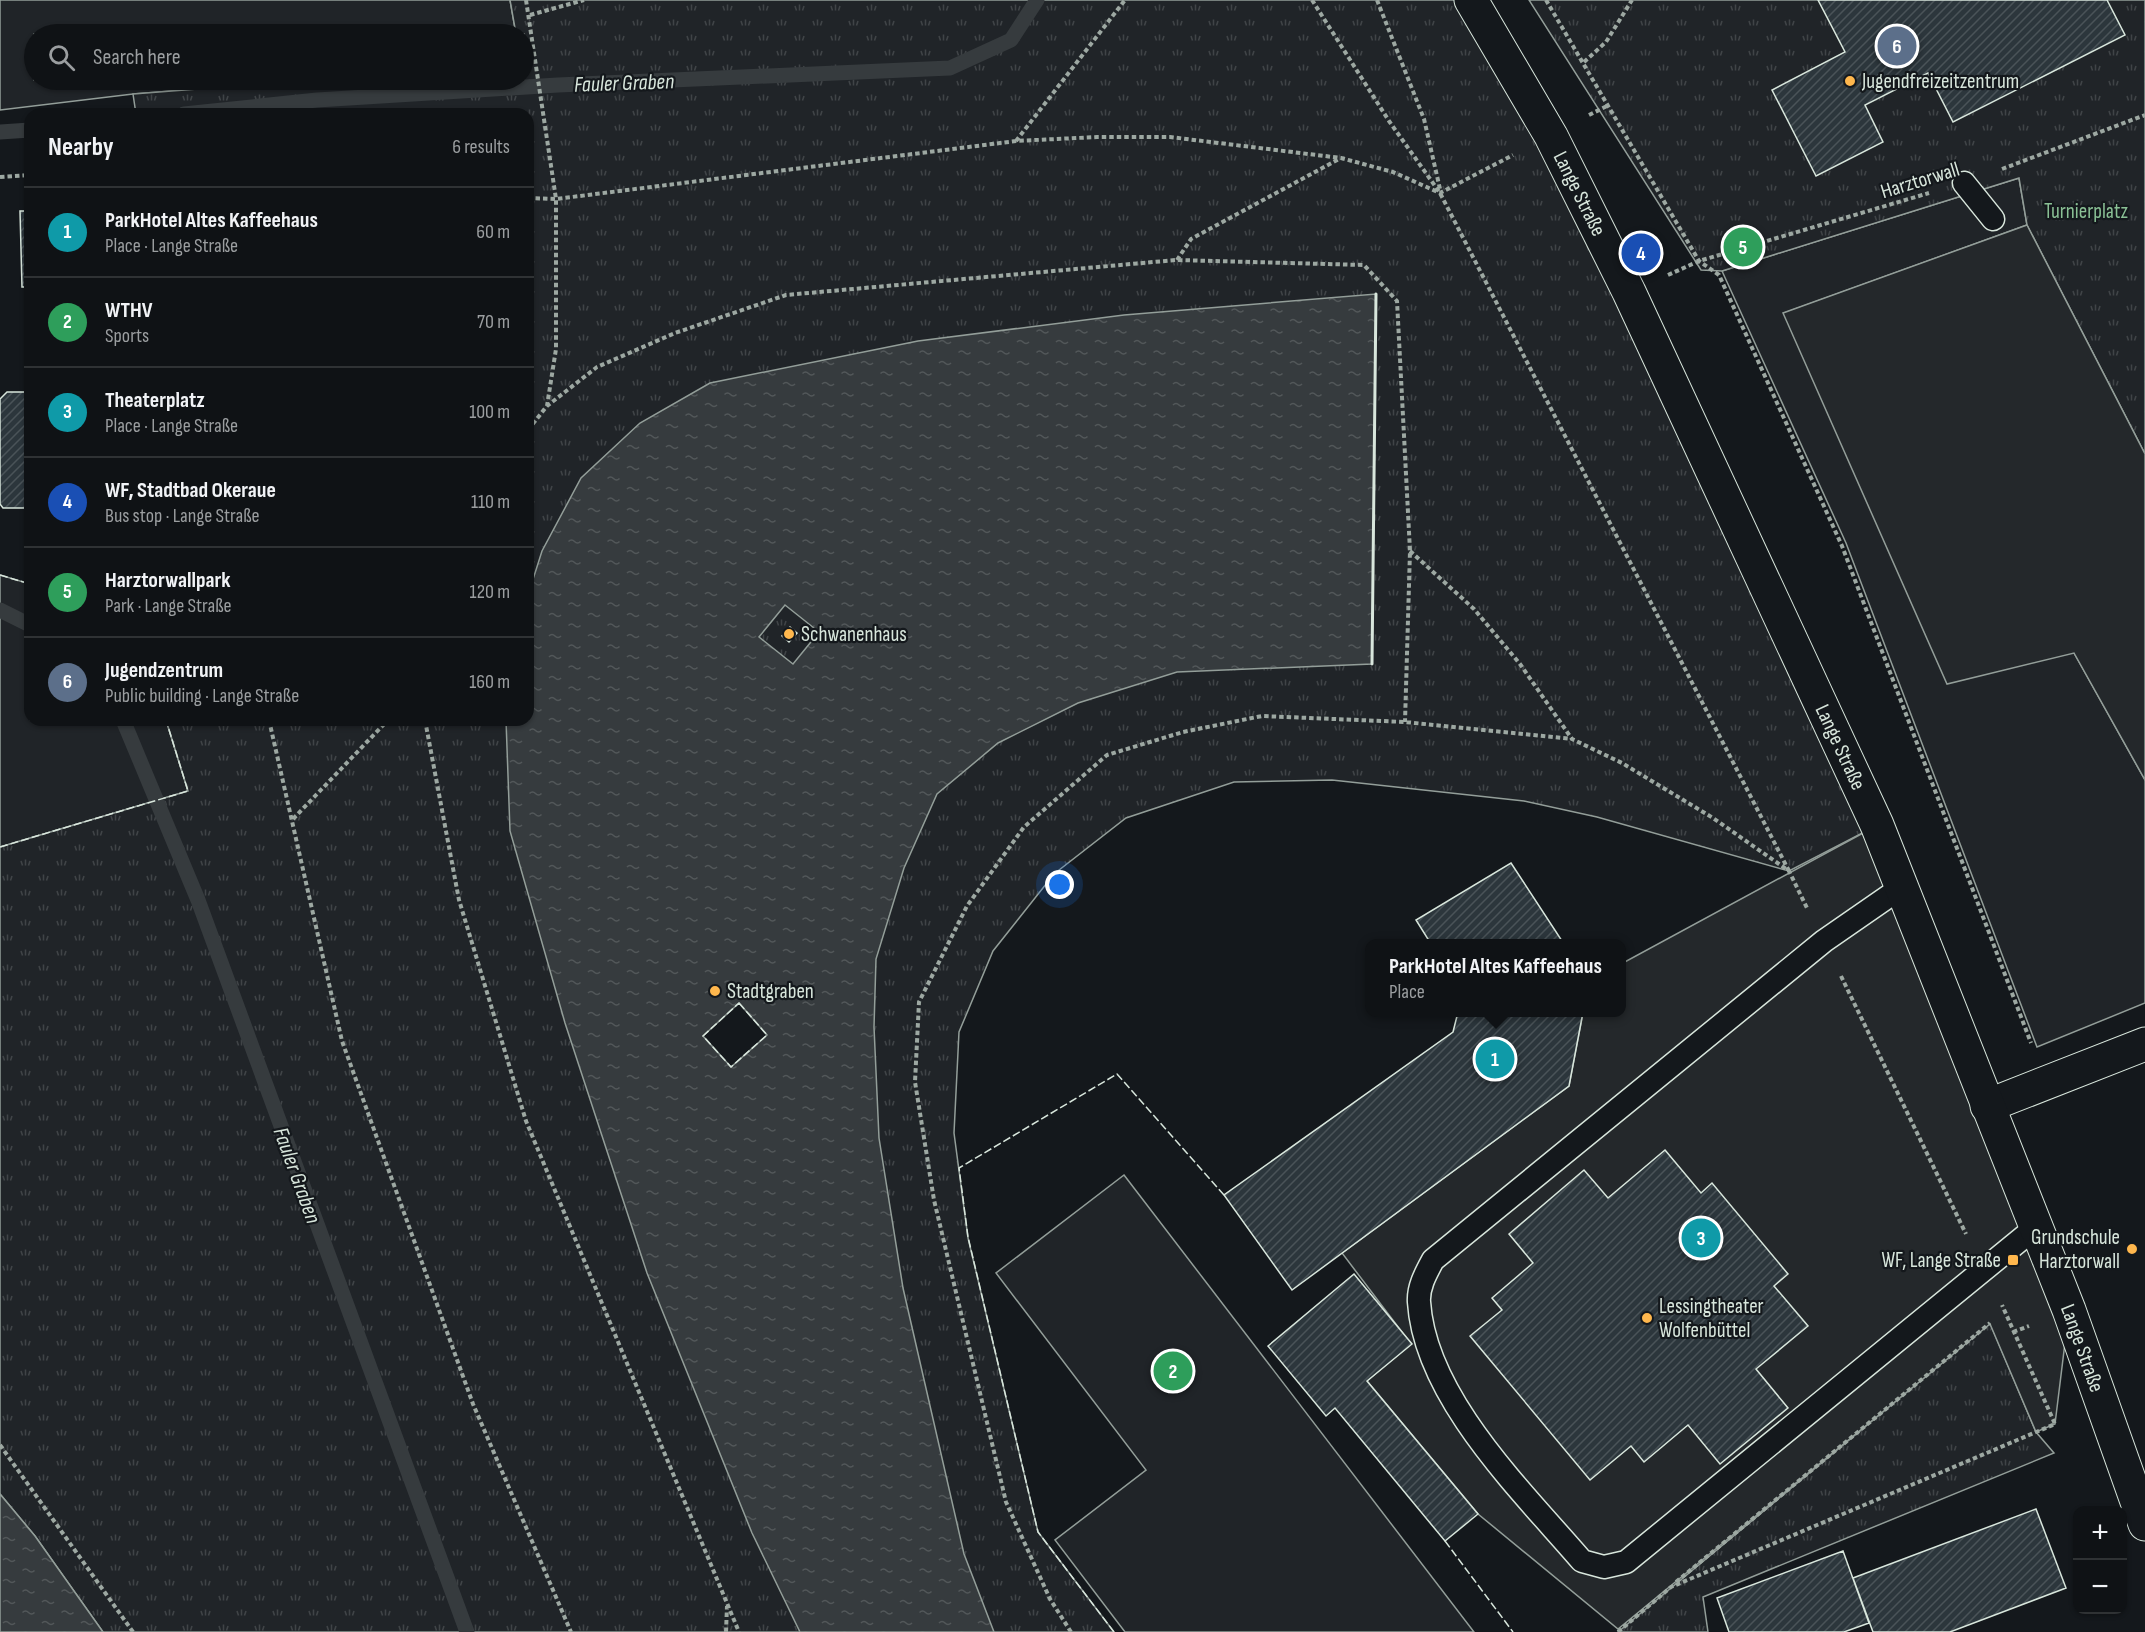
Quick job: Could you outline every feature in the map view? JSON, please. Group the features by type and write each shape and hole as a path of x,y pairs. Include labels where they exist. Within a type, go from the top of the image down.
{"street":[{"name":"Lange Straße","path":"1471,0 1551,136 1629,292 1852,770 1902,887 2069,1310 2145,1524"},
{"path":"1987,1106 2145,1044"}],"lane":[{"path":"1964,183 1993,219"},
{"path":"1902,887 1824,941 1433,1260 1422,1281 1419,1302 1429,1348 1448,1392 1490,1453 1582,1561 1604,1567 1626,1562 2036,1227"}],"path":[{"path":"526,0 531,24"},
{"path":"530,15 584,0"},
{"path":"1016,141 1125,0"},
{"path":"1312,0 1389,121 1440,193 1790,871"},
{"path":"1377,0 1424,119 1440,193"},
{"path":"1546,0 1700,261 1719,275 1842,546 2034,1052"},
{"path":"1584,62 1606,42 1632,0"},
{"path":"534,42 556,199 556,350 547,406"},
{"name":"Harztorwall","path":"1700,261 1964,183 2145,115"},
{"path":"1440,193 1551,136"},
{"path":"534,198 556,199 1016,141 1097,137 1170,137 1341,158 1393,172 1440,193"},
{"path":"1176,260 1191,239 1341,158"},
{"path":"0,177 24,175"},
{"path":"534,422 547,406 597,367 675,333 786,295 1176,260 1364,265 1397,301 1410,550 1405,722"},
{"path":"1071,1632 1050,1599 1006,1502 934,1200 915,1082 919,1002 967,906 1024,827 1107,755 1183,732 1262,716 1405,722 1572,739"},
{"path":"270,726 342,1041 472,1404 571,1632"},
{"path":"292,819 382,726"},
{"path":"426,726 459,900 526,1120 739,1632"},
{"path":"1618,1632 1990,1323"},
{"path":"1671,1587 2037,1432"},
{"path":"0,1445 134,1632"},
{"path":"726,1632 727,1603"}],"green space":[{"path":"0,0 510,0 514,24 24,24 24,90 185,90 0,110"},
{"path":"510,0 1466,0 1876,826 1789,871 1597,817 1524,801 1332,780 1234,782 1126,818 1054,874 993,951 959,1032 954,1133 968,1238 1038,1532 1114,1632 103,1632 35,1536 0,1494 0,847 188,791 168,726 534,726 534,108 135,108 133,94 185,90 534,90 534,24 514,24"},
{"name":"Turnierplatz","path":"1529,0 2145,0 2145,454 2027,225 2019,178 1722,271 1701,270"},
{"path":"2019,178 2027,225 1784,313 2074,653 2145,780 2145,1003 2037,1047 1846,543 1722,271"},
{"path":"0,575 24,582 24,726 168,726 188,791 0,847"},
{"path":"1124,1175 1474,1632 1125,1632 1055,1540 1146,1470 996,1273"},
{"path":"1990,1323 2036,1432 2054,1453 1703,1597 1708,1632 1618,1632"}],"shaded area":[{"path":"2027,225 2145,454 2145,780 2074,653 1947,684 1783,313"},
{"path":"1876,826 2069,1310 2055,1424 2036,1432 1990,1324 1618,1629 1478,1514 1367,1381 1411,1344 1342,1253 1569,1086 1582,1017 1626,1017 1626,961"}],"water":[{"name":"Stadtgraben","path":"1376,294 1372,664 1177,672 1078,703 998,743 937,794 904,868 876,959 874,1027 879,1138 903,1288 964,1554 994,1632 800,1632 752,1533 647,1273 565,1023 510,831 506,726 534,726 534,576 542,551 581,478 640,423 710,383 918,341 1124,315","holes":["785,605 819,632 793,664 759,637"]},
{"path":"0,1494 35,1536 103,1632 0,1632"}],"pier":[{"path":"739,1003 767,1035 731,1067 703,1036"}],"building":[{"name":"Jugendfreizeitzentrum","path":"1818,0 2107,0 2125,35 1953,122 1928,73 1865,105 1883,142 1816,176 1772,90 1845,52"},
{"path":"20,211 24,211 24,287 22,287"},
{"path":"7,392 24,392 24,508 3,508 0,504 0,399"},
{"name":"Schwanenhaus","path":"790,627 797,633 789,642 782,636"},
{"path":"1511,863 1561,939 1428,939 1416,920"},
{"path":"1457,1017 1582,1017 1569,1086 1292,1290 1224,1195 1453,1032"},
{"name":"Lessingtheater Wolfenbüttel","path":"1665,1150 1701,1193 1712,1183 1788,1274 1774,1286 1808,1326 1756,1369 1788,1408 1720,1464 1688,1425 1644,1462 1631,1446 1590,1480 1470,1336 1502,1310 1492,1298 1533,1263 1509,1234 1584,1170 1608,1198"},
{"path":"1354,1274 1412,1344 1367,1381 1478,1514 1445,1541 1335,1408 1326,1416 1268,1346"},
{"path":"2036,1509 2066,1588 1950,1632 1873,1632 1853,1578"},
{"path":"1843,1551 1869,1623 1844,1632 1729,1632 1717,1598"}],"waterway":[{"name":"Fauler Graben","path":"534,86 950,68 1011,40 1037,0"},
{"name":"Fauler Graben","path":"241,108 317,100 478,90"},
{"name":"Fauler Graben","path":"0,132 24,130"},
{"name":"Fauler Graben","path":"0,610 24,622"},
{"name":"Fauler Graben","path":"126,726 198,900 467,1632"}],"fence":[{"path":"0,575 24,582"},
{"path":"0,847 188,791 168,726"},
{"path":"739,1003 767,1035 731,1067 703,1036 739,1003"},
{"path":"1114,1632 1038,1532 968,1237 959,1168 1117,1074 1224,1195"},
{"path":"1445,1541 1513,1632"}],"wall":[{"path":"1372,664 1376,294"}],"place":[{"name":"Jugendzentrum","path":"1897,46"},
{"name":"Jugendfreizeitzentrum","path":"1850,81"},
{"name":"Harztorwallpark","path":"1743,247"},
{"name":"WF, Stadtbad Okeraue","path":"1641,253"},
{"name":"Schwanenhaus","path":"789,634"},
{"name":"Stadtgraben","path":"715,991"},
{"name":"ParkHotel Altes Kaffeehaus","path":"1495,1059"},
{"name":"Theaterplatz","path":"1701,1238"},
{"name":"Grundschule Harztorwall","path":"2132,1249"},
{"name":"WF, Lange Straße","path":"2013,1260"},
{"name":"Lessingtheater Wolfenbüttel","path":"1647,1318"},
{"name":"WTHV","path":"1173,1371"}]}
